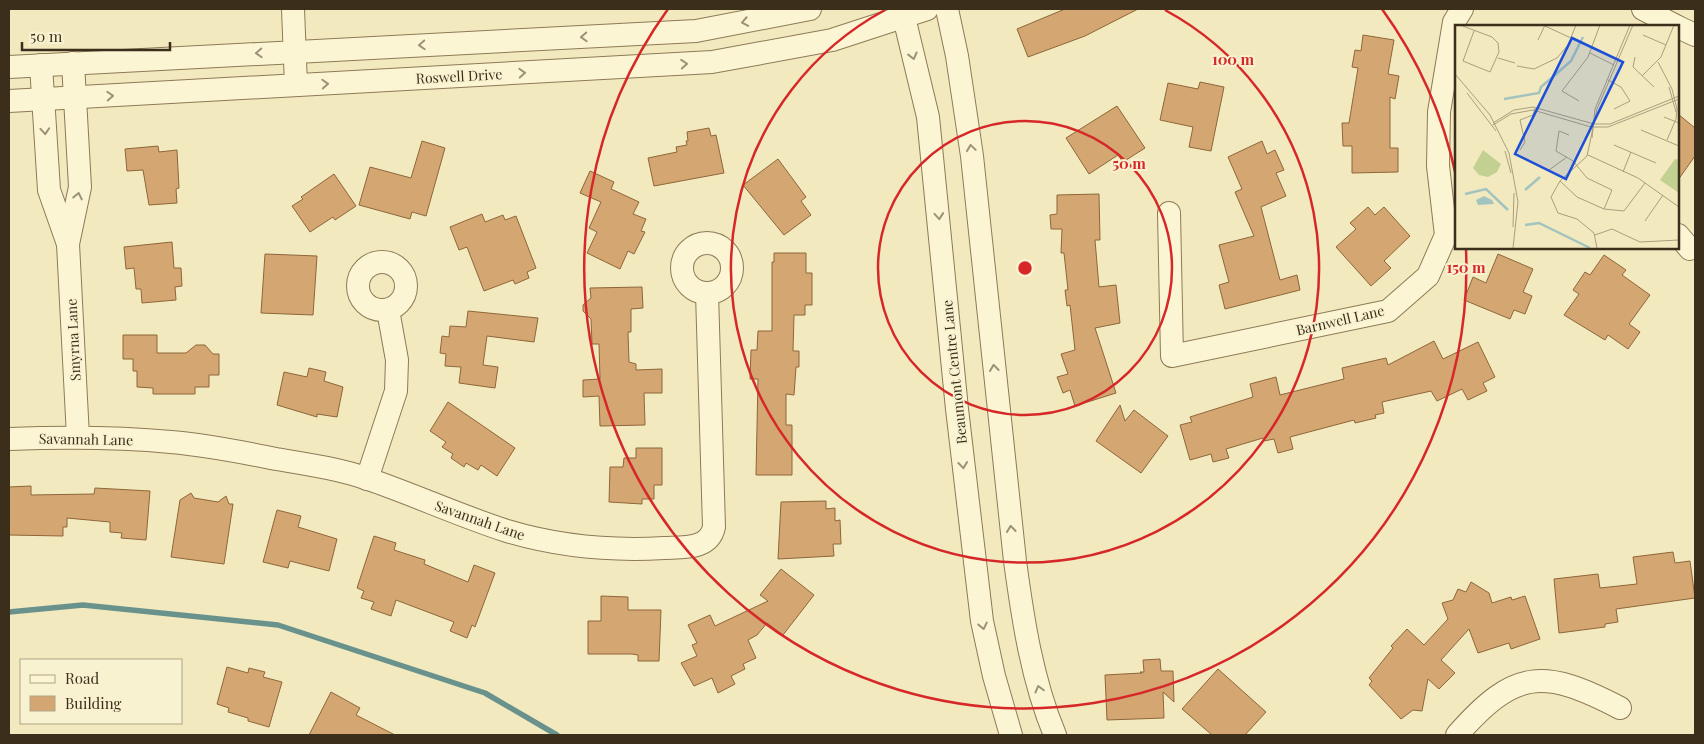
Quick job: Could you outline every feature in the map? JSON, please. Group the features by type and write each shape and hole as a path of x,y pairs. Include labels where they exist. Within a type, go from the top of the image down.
{"street":[{"path":"292,9 296,86"},
{"path":"9,67 696,31 810,9"},
{"name":"Roswell Drive","path":"9,101 712,62 832,40 903,13 927,9"},
{"path":"947,9 957,56 972,156 1019,595 1032,662 1045,710 1055,735"},
{"name":"Barnwell Lane","path":"1169,213 1172,356 1388,311 1428,276 1446,235 1438,166 1448,114 1454,22 1462,9"},
{"path":"1643,9 1673,25"},
{"name":"Beaumont Centre Lane","path":"903,13 928,117 959,429 982,620 994,676 1011,735"},
{"path":"1679,28 1695,35"},
{"name":"Smyrna Lane","path":"73,63 80,187 68,244 78,437"},
{"name":"Smyrna Lane","path":"41,65 49,190 68,244"},
{"name":"Savannah Lane","path":"9,439 78,437 174,442 277,459 367,479 481,522 544,540 572,545 642,549 689,547 706,542 712,536 714,527 707,293"},
{"path":"367,479 396,391 397,360 388,310"},
{"path":"1457,735 1478,711 1503,690 1527,681 1567,683 1620,708"}],"building":[{"path":"1065,9 1138,9 1085,36 1028,57 1017,29"},
{"path":"1363,35 1394,40 1388,74 1399,76 1395,99 1390,97 1390,148 1398,148 1398,172 1352,173 1352,146 1343,146 1342,123 1349,123 1358,68 1352,67 1355,50 1361,51"},
{"path":"1200,82 1224,87 1211,151 1189,147 1193,127 1160,120 1168,83 1198,89"},
{"path":"1117,106 1145,148 1123,162 1118,155 1089,174 1066,138"},
{"path":"1679,115 1695,128 1695,156 1679,179"},
{"path":"709,128 711,136 716,135 724,173 654,186 648,158 677,152 676,147 687,145 687,132"},
{"path":"422,141 445,148 426,216 412,212 410,219 359,205 370,167 411,178"},
{"path":"1262,141 1267,154 1275,150 1284,170 1276,173 1286,196 1261,207 1280,280 1297,275 1300,290 1225,309 1219,285 1229,282 1219,245 1254,236 1235,192 1242,189 1228,157"},
{"path":"158,146 159,152 177,150 179,188 176,189 177,203 149,205 143,170 127,171 125,149"},
{"path":"778,159 806,197 801,201 811,215 784,235 743,185"},
{"path":"590,171 614,182 611,189 639,202 633,214 646,219 641,231 645,232 634,254 628,251 620,269 587,253 597,232 589,228 601,202 580,193"},
{"path":"334,174 356,206 335,220 333,217 310,232 292,206 303,199 301,197"},
{"path":"1099,194 1100,240 1095,240 1099,287 1116,285 1120,323 1095,328 1116,393 1075,406 1070,390 1063,393 1057,377 1068,374 1061,354 1075,350 1070,305 1067,306 1065,290 1068,290 1064,253 1061,253 1062,229 1051,229 1050,215 1057,214 1057,195"},
{"path":"1368,207 1375,215 1384,207 1410,236 1384,261 1391,268 1371,286 1336,247 1356,229 1350,223"},
{"path":"482,214 485,222 503,215 505,220 516,216 536,268 527,272 529,278 515,284 513,280 484,291 467,247 459,250 450,227"},
{"path":"172,242 174,268 181,268 182,286 175,287 176,300 142,303 141,289 136,289 134,268 126,269 124,247"},
{"path":"774,253 806,253 806,273 812,273 812,305 805,305 805,315 794,315 793,351 799,351 799,367 796,367 794,395 786,394 786,425 792,425 792,475 756,475 758,379 750,379 751,350 757,350 758,331 772,331 772,262 774,262"},
{"path":"265,254 317,256 313,315 261,313"},
{"path":"1498,254 1533,269 1523,292 1532,296 1525,314 1514,310 1510,319 1464,300 1473,277 1486,283"},
{"path":"1604,255 1626,270 1622,275 1650,295 1629,324 1640,332 1628,349 1608,335 1605,340 1564,315 1579,294 1573,290 1585,272 1590,275"},
{"path":"642,287 643,308 631,309 631,332 628,332 629,362 636,364 636,370 662,369 662,393 644,393 645,425 600,426 599,396 583,397 583,380 600,379 599,344 592,344 591,319 583,311 583,305 591,298 590,288"},
{"path":"468,311 538,318 534,342 487,336 483,365 498,367 495,388 459,383 461,367 445,366 446,354 440,353 442,336 449,337 450,326 466,327"},
{"path":"123,335 157,335 157,353 186,353 196,345 205,345 213,354 219,354 219,375 209,375 209,387 195,387 195,394 153,394 153,388 137,387 137,371 133,371 133,359 123,359"},
{"path":"1434,341 1443,359 1478,342 1495,377 1483,383 1487,391 1468,400 1462,389 1437,401 1431,391 1382,402 1384,413 1375,415 1376,418 1355,423 1354,420 1290,437 1293,449 1278,453 1274,439 1264,441 1263,438 1226,449 1229,458 1213,462 1211,454 1190,460 1180,425 1192,422 1190,417 1253,397 1250,384 1276,377 1280,395 1344,379 1342,368 1386,358 1388,365"},
{"path":"309,368 326,372 324,381 343,387 337,417 317,414 317,417 277,405 284,372 307,377"},
{"path":"448,402 515,448 497,476 481,465 478,470 466,463 464,467 451,458 453,454 442,447 446,442 430,431"},
{"path":"1120,405 1125,421 1134,410 1168,436 1141,473 1096,441"},
{"path":"636,448 662,448 662,485 654,485 654,499 642,499 642,504 609,502 610,467 623,467 624,458 636,458"},
{"path":"31,486 31,495 94,494 95,488 150,491 146,540 121,538 122,533 110,532 110,522 67,518 67,527 63,527 63,536 9,535 9,487"},
{"path":"191,493 194,498 218,502 226,496 229,504 233,504 224,564 171,557 180,500"},
{"path":"826,501 826,509 835,508 835,521 840,520 841,544 833,544 834,556 778,559 781,502"},
{"path":"277,510 301,516 298,527 337,539 329,571 290,561 288,568 263,562"},
{"path":"374,536 396,543 394,550 425,560 424,564 468,582 474,565 495,573 475,627 472,625 467,638 450,631 454,622 396,600 391,616 371,609 374,602 361,598 364,591 357,588"},
{"path":"1673,552 1675,563 1690,561 1695,598 1616,609 1618,622 1605,624 1605,627 1559,633 1554,579 1598,574 1600,588 1637,584 1633,557"},
{"path":"781,569 814,595 783,635 767,623 757,635 748,640 756,658 743,664 745,669 731,676 735,684 718,693 712,678 694,686 681,663 697,656 692,645 697,643 688,625 710,615 715,626 768,601 760,595"},
{"path":"1471,582 1489,593 1492,603 1511,597 1512,600 1525,596 1540,639 1511,649 1509,643 1478,653 1469,629 1441,660 1455,673 1439,689 1428,679 1422,711 1413,710 1401,719 1369,685 1372,681 1369,678 1393,648 1391,646 1407,629 1424,645 1448,619 1442,603 1453,600 1458,589 1466,592"},
{"path":"601,596 628,597 628,610 661,610 659,661 638,661 638,655 632,654 588,654 588,621 601,621"},
{"path":"1160,659 1161,671 1173,671 1174,702 1163,692 1164,718 1107,720 1105,675 1142,673 1140,672 1144,672 1143,660"},
{"path":"227,667 248,673 249,668 265,672 263,677 282,682 269,727 248,721 248,718 228,712 229,708 217,704"},
{"path":"1218,669 1266,712 1245,735 1212,735 1182,709"},
{"path":"331,692 360,708 356,715 395,735 309,735"}],"waterway":[{"path":"9,612 83,605 278,625 485,693 557,735"}]}
